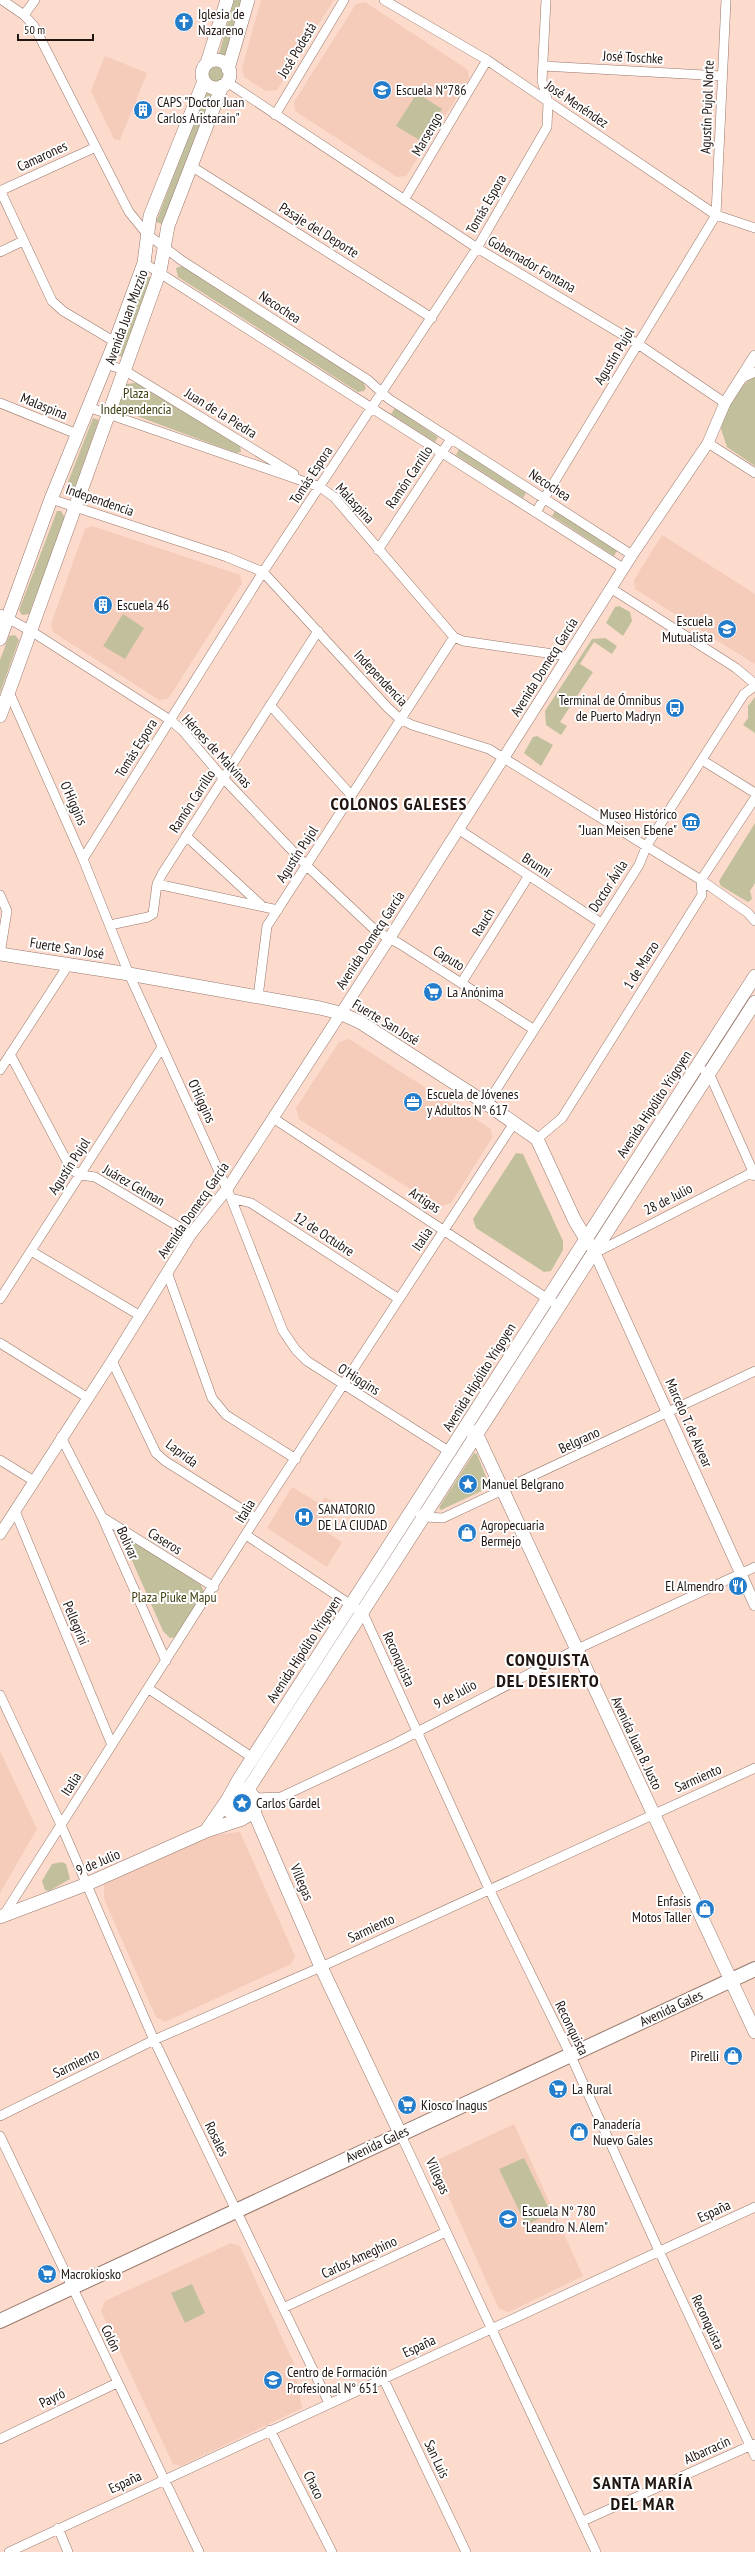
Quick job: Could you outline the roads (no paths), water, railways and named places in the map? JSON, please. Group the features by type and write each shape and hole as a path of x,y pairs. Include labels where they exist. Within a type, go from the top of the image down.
{"main road":[{"path":"227,0 208,63 202,70 204,81 213,88 224,84 229,76 228,69 248,0"},
{"path":"208,63 220,61 228,69"},
{"name":"Avenida Juan Muzzio","path":"0,639 4,615 115,342 144,263 150,216 204,81"},
{"name":"Avenida Juan Muzzio","path":"0,716 32,631 160,271 163,246 168,226 224,84"},
{"name":"Fuerte San José","path":"0,954 129,974 258,997 340,1013 360,1022 487,1104 537,1139 585,1239 595,1253"},
{"name":"Avenida Hipólito Yrigoyen","path":"251,1794 362,1613 424,1517 471,1431 548,1298 755,976"},
{"name":"Avenida Hipólito Yrigoyen","path":"229,1797 450,1452 471,1431 560,1307 755,1002"},
{"name":"Avenida Juan B. Justo","path":"471,1431 503,1491 575,1650 755,2032"},
{"path":"206,1831 229,1797 238,1790 251,1794 254,1812 242,1819 230,1812 229,1797"},
{"name":"Villegas","path":"254,1812 321,1967 400,2133"},
{"name":"9 de Julio","path":"1,1916 87,1884 206,1831 242,1819"},
{"name":"Avenida Gales","path":"0,2321 71,2286 755,1969"}],"street":[{"name":"Necochea","path":"2,0 24,15 34,26 129,212 147,234 368,380 382,392 451,439 632,555"},
{"path":"24,15 35,0"},
{"name":"José Podestá","path":"275,115 344,0"},
{"name":"José Menéndez","path":"384,0 486,60 716,215 755,228"},
{"name":"Tomás Espora","path":"83,858 263,572 477,248 547,127 548,102 542,81 546,0"},
{"name":"Agustín Pujol Norte","path":"716,215 718,204 726,0"},
{"name":"Marsengo","path":"404,200 486,60"},
{"name":"José Toschke","path":"543,66 722,76"},
{"name":"Gobernador Fontana","path":"224,84 275,115 477,248 638,344 725,403"},
{"name":"Camarones","path":"0,191 96,146"},
{"name":"Pasaje del Deporte","path":"191,166 432,318"},
{"path":"0,191 52,301 63,311 115,342"},
{"name":"Agustín Pujol","path":"536,512 716,215"},
{"path":"0,252 23,241"},
{"path":"144,263 160,271 623,568"},
{"name":"Avenida Domecq García","path":"0,1534 112,1361 139,1315 191,1234 229,1194 274,1118 340,1013 612,589 623,568 708,443 725,403 755,356"},
{"name":"Juan de la Piedra","path":"106,364 124,370 280,466 320,487"},
{"path":"739,379 755,372"},
{"name":"Malaspina","path":"0,403 77,434"},
{"name":"Malaspina","path":"88,407 320,487 334,497 454,637"},
{"name":"Ramón Carrillo","path":"378,550 451,439"},
{"path":"708,443 755,473"},
{"name":"Independencia","path":"51,499 227,557 263,572 387,707 400,719 489,749 701,880 748,913 755,921"},
{"path":"612,589 736,668 755,685"},
{"name":"Héroes de Malvinas","path":"4,615 32,631 170,720 183,731 223,778 307,866 376,932 389,938"},
{"name":"Ramón Carrillo","path":"110,925 148,917 153,914 157,884 186,836 318,631"},
{"path":"454,637 463,641 568,656"},
{"name":"Agustín Pujol","path":"258,997 267,926 454,637"},
{"name":"Doctor Ávila","path":"487,1104 639,865 647,846 744,694 755,685"},
{"name":"O'Higgins","path":"9,692 83,858 129,974 229,1194 288,1340 307,1361 344,1386 450,1452"},
{"path":"270,705 351,795"},
{"path":"702,760 755,793"},
{"name":"1 de Marzo","path":"537,1139 562,1118 702,895 701,880 755,798"},
{"name":"Brunni","path":"458,829 528,877 601,923"},
{"path":"186,836 262,906"},
{"name":"Rauch","path":"462,982 528,877"},
{"path":"157,884 278,910"},
{"path":"0,895 7,911 0,954"},
{"name":"Caputo","path":"389,938 534,1028"},
{"path":"0,1070 68,964"},
{"name":"Agustín Pujol","path":"0,1299 162,1047"},
{"name":"Juárez Celman","path":"10,1054 71,1169 80,1175 95,1177 191,1234"},
{"path":"698,1065 709,1073 754,1173"},
{"name":"Artigas","path":"274,1118 560,1307"},
{"name":"Italia","path":"1,1916 149,1689 256,1518 344,1386 514,1123"},
{"name":"28 de Julio","path":"595,1253 754,1173"},
{"name":"12 de Octubre","path":"229,1194 251,1203 399,1299"},
{"path":"31,1250 139,1315"},
{"name":"Marcelo T. de Alvear","path":"595,1253 755,1604"},
{"path":"167,1272 212,1398 226,1415 296,1459"},
{"path":"0,1343 88,1398"},
{"name":"Laprida","path":"112,1361 156,1453 165,1461 256,1518"},
{"name":"Belgrano","path":"424,1517 443,1518 668,1414 755,1371"},
{"name":"Bolívar","path":"62,1437 102,1517 166,1661"},
{"path":"0,1460 34,1481"},
{"path":"413,1509 424,1517"},
{"name":"Pellegrini","path":"15,1510 112,1745"},
{"name":"Caseros","path":"102,1517 214,1587"},
{"path":"246,1535 362,1613"},
{"name":"9 de Julio","path":"251,1794 281,1797 416,1732 575,1650 755,1567"},
{"name":"Reconquista","path":"362,1613 489,1889 570,2054 659,2251 753,2444 755,2456"},
{"path":"149,1689 253,1758"},
{"name":"Rosales","path":"0,1695 61,1825 154,2040 329,2403"},
{"name":"Sarmiento","path":"0,2116 154,2040 321,1967 755,1768"},
{"name":"Villegas","path":"400,2133 493,2328 596,2552"},
{"name":"Colón","path":"0,2136 199,2552"},
{"name":"España","path":"9,2552 58,2528 755,2207"},
{"name":"Carlos Ameghino","path":"283,2308 446,2232"},
{"name":"San Luis","path":"383,2378 466,2552"},
{"name":"Payró","path":"0,2439 117,2383"},
{"name":"Chaco","path":"270,2430 332,2552"},
{"name":"Albarracín","path":"582,2521 753,2444"},
{"path":"58,2528 68,2552"},
{"path":"591,2552 592,2542"}],"place":[{"name":"Iglesia de Nazareno","path":"184,22"},
{"name":"Escuela N°786","path":"382,90"},
{"name":"CAPS \"Doctor Juan Carlos Aristarain\"","path":"143,110"},
{"name":"Escuela 46","path":"103,605"},
{"name":"Escuela Mutualista","path":"727,629"},
{"name":"Terminal de Ómnibus de Puerto Madryn","path":"675,708"},
{"name":"Museo Histórico \"Juan Meisen Ebene\"","path":"691,822"},
{"name":"La Anónima","path":"433,992"},
{"name":"Escuela de Jóvenes y Adultos N° 617","path":"413,1102"},
{"name":"Manuel Belgrano","path":"468,1484"},
{"name":"SANATORIO DE LA CIUDAD","path":"304,1517"},
{"name":"Agropecuaria Bermejo","path":"467,1533"},
{"name":"El Almendro","path":"738,1586"},
{"name":"Carlos Gardel","path":"242,1803"},
{"name":"Enfasis Motos Taller","path":"705,1909"},
{"name":"Pirelli","path":"733,2056"},
{"name":"La Rural","path":"558,2089"},
{"name":"Kiosco Inagus","path":"407,2105"},
{"name":"Panadería Nuevo Gales","path":"579,2132"},
{"name":"Escuela N° 780 \"Leandro N. Alem\"","path":"508,2219"},
{"name":"Macrokiosko","path":"47,2274"},
{"name":"Centro de Formación Profesional N° 651","path":"273,2380"}],"district":[{"name":"COLONOS GALESES","path":"399,804"},
{"name":"CONQUISTA DEL DESIERTO","path":"548,1670"},
{"name":"SANTA MARÍA DEL MAR","path":"643,2493"}],"park label":[{"name":"Plaza Independencia","path":"136,402"},
{"name":"Plaza Piuke Mapu","path":"174,1597"}]}
